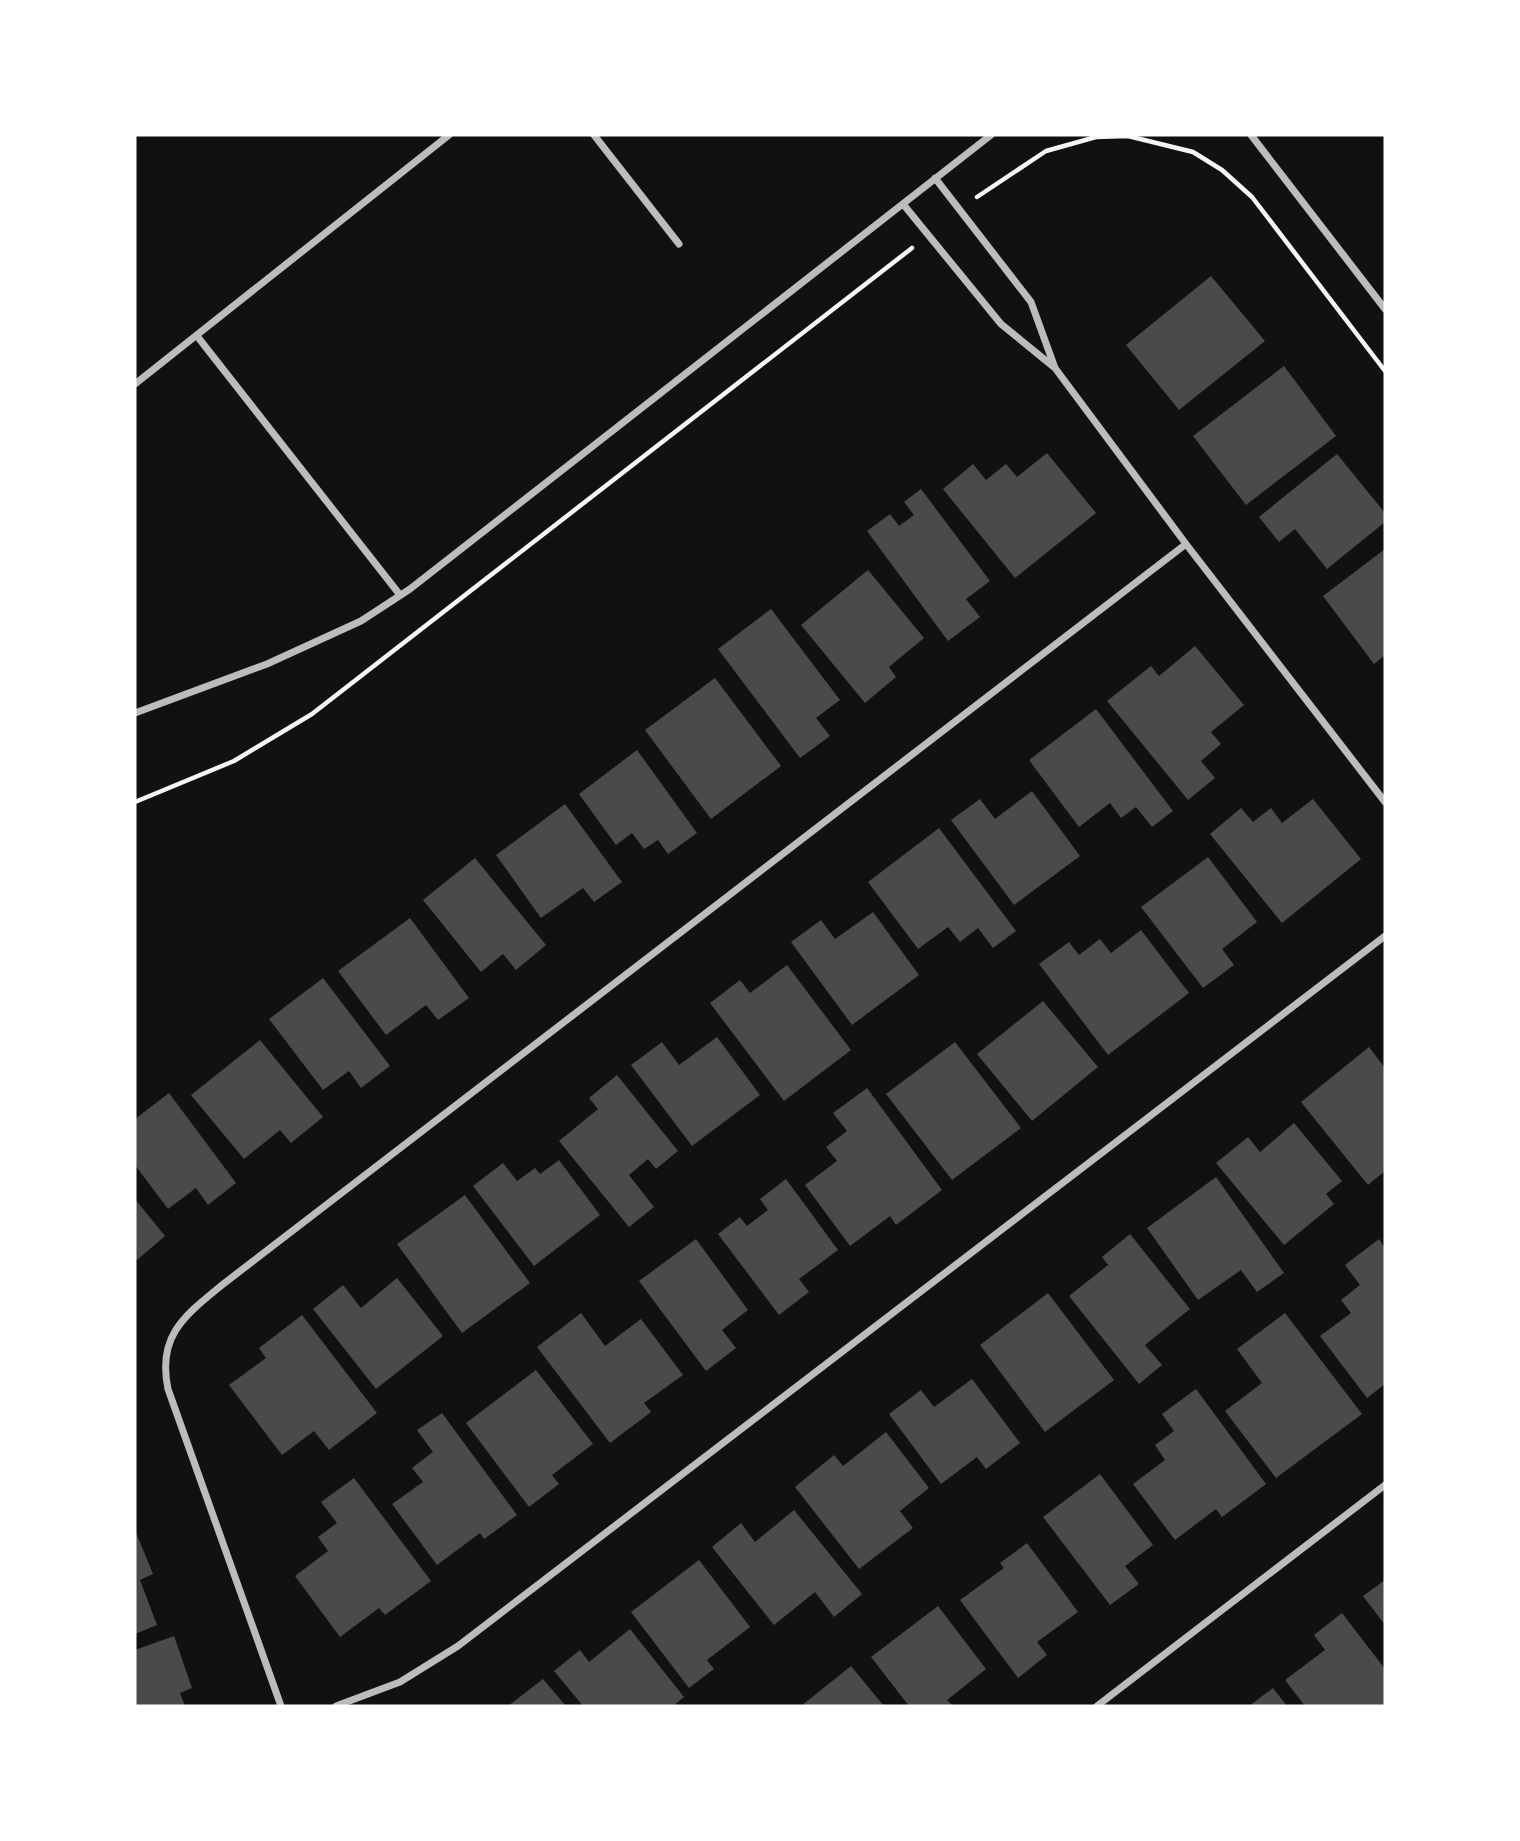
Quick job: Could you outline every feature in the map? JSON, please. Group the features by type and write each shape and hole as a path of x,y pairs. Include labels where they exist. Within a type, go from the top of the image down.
{"street":[{"path":"135,383 449,135"},
{"path":"594,135 679,244"},
{"path":"135,713 267,664 361,621 400,595 990,135"},
{"path":"1251,135 1385,309"},
{"path":"935,178 1031,302 1055,368"},
{"path":"903,204 1001,324 1055,368 1186,544 1385,802"},
{"path":"197,335 400,595"},
{"path":"281,1706 168,1389 163,1366 166,1349 174,1331 194,1308 222,1285 1186,544"},
{"path":"336,1706 400,1682 458,1646 1385,936"},
{"path":"1097,1706 1385,1485"}],"path":[{"path":"960,210 1021,165 1061,144 1113,136 1176,146 1193,152 1242,187 1385,371"},
{"path":"135,802 234,761 312,714 928,235"}],"building":[{"path":"1211,276 1265,341 1179,410 1126,345"},
{"path":"1284,366 1336,436 1246,505 1193,436"},
{"path":"1047,453 1096,513 1015,578 943,489 973,464 986,480 1006,464 1017,477"},
{"path":"1337,454 1385,513 1385,522 1327,569 1295,529 1279,542 1259,517"},
{"path":"921,489 990,581 966,599 980,617 948,641 867,531 890,514 899,526 914,515 904,502"},
{"path":"1385,549 1385,655 1374,664 1323,596"},
{"path":"868,570 924,638 889,667 896,677 865,703 801,625"},
{"path":"771,609 840,700 816,718 830,736 800,758 718,649"},
{"path":"1195,646 1244,705 1211,732 1221,744 1201,761 1215,778 1188,800 1107,701 1151,666 1159,676"},
{"path":"715,678 781,766 711,819 645,730"},
{"path":"1096,709 1173,811 1152,827 1136,807 1121,818 1110,803 1079,827 1029,760"},
{"path":"637,750 697,833 668,854 658,840 644,849 632,833 616,845 579,794"},
{"path":"1032,791 1080,856 1014,905 951,820 980,799 995,819"},
{"path":"1313,799 1361,859 1282,923 1210,834 1241,808 1253,822 1271,808 1282,823"},
{"path":"565,804 622,882 594,902 583,888 541,918 496,855"},
{"path":"939,828 1016,931 993,948 978,928 960,942 948,927 918,949 868,882"},
{"path":"1208,857 1257,922 1222,949 1234,965 1203,988 1141,907"},
{"path":"475,858 546,945 516,970 503,954 481,972 423,900"},
{"path":"873,912 919,975 852,1025 791,942 821,920 835,939"},
{"path":"410,918 469,998 438,1020 426,1005 386,1035 338,971"},
{"path":"1141,930 1189,993 1108,1055 1039,964 1069,942 1079,955 1100,939 1111,953"},
{"path":"787,965 851,1050 784,1101 710,1003 740,980 750,993"},
{"path":"323,978 390,1066 361,1088 349,1071 323,1090 269,1019"},
{"path":"1043,1001 1098,1067 1032,1121 977,1054"},
{"path":"717,1037 760,1095 692,1146 631,1065 662,1042 679,1065"},
{"path":"260,1040 323,1117 291,1143 280,1130 244,1159 191,1095"},
{"path":"955,1042 1021,1128 952,1180 886,1094"},
{"path":"1369,1047 1385,1068 1385,1171 1368,1185 1301,1102"},
{"path":"617,1075 678,1151 656,1169 648,1159 629,1175 654,1207 629,1227 559,1141 598,1109 589,1098"},
{"path":"867,1088 942,1190 896,1225 890,1216 850,1246 805,1185 837,1161 826,1147 847,1131 833,1113"},
{"path":"169,1093 236,1183 208,1205 196,1188 168,1209 135,1165 135,1119"},
{"path":"1294,1123 1342,1181 1326,1194 1334,1204 1284,1245 1216,1163 1248,1137 1260,1152"},
{"path":"559,1160 600,1215 534,1266 473,1186 503,1163 517,1181 535,1168 540,1174"},
{"path":"1216,1177 1284,1273 1257,1292 1241,1270 1198,1300 1147,1228"},
{"path":"786,1179 838,1250 799,1279 809,1292 779,1315 718,1234 740,1217 747,1226 768,1210 760,1199"},
{"path":"465,1195 530,1283 462,1333 397,1244"},
{"path":"135,1199 165,1236 137,1260 135,1257"},
{"path":"1130,1234 1190,1309 1145,1345 1162,1365 1139,1384 1069,1296 1108,1265 1102,1257"},
{"path":"696,1239 748,1310 722,1330 736,1348 706,1371 639,1281"},
{"path":"1379,1239 1385,1248 1385,1384 1367,1398 1320,1336 1351,1313 1341,1300 1360,1285 1345,1265"},
{"path":"397,1278 443,1336 376,1389 313,1309 343,1285 361,1308"},
{"path":"1048,1293 1114,1380 1045,1432 980,1345"},
{"path":"581,1313 605,1346 641,1319 683,1375 644,1403 651,1412 610,1443 537,1347"},
{"path":"1285,1313 1362,1414 1276,1478 1225,1411 1262,1383 1237,1349"},
{"path":"302,1315 377,1413 329,1450 314,1431 282,1455 229,1385 266,1358 259,1348"},
{"path":"536,1370 593,1444 552,1475 559,1484 529,1507 466,1423"},
{"path":"972,1379 1020,1443 986,1469 977,1457 941,1484 889,1414 921,1390 934,1407"},
{"path":"1196,1389 1266,1484 1222,1517 1216,1509 1175,1540 1133,1484 1165,1460 1155,1445 1174,1431 1162,1414"},
{"path":"442,1413 517,1515 484,1539 480,1533 437,1565 392,1504 423,1482 412,1468 433,1452 417,1430"},
{"path":"886,1432 929,1488 900,1511 913,1528 859,1569 795,1487 834,1455 843,1466"},
{"path":"1100,1474 1153,1545 1125,1566 1139,1584 1110,1605 1043,1517"},
{"path":"354,1478 431,1581 385,1615 379,1608 340,1637 295,1576 328,1551 318,1537 337,1523 321,1502"},
{"path":"794,1510 862,1594 834,1617 815,1592 774,1625 712,1547 741,1523 755,1542"},
{"path":"135,1530 153,1574 140,1580 157,1625 135,1634"},
{"path":"1027,1543 1078,1612 1037,1642 1047,1655 1018,1678 960,1600 1004,1568 1000,1563"},
{"path":"699,1560 750,1627 707,1660 714,1669 689,1688 631,1612"},
{"path":"1385,1580 1385,1625 1363,1596"},
{"path":"938,1606 986,1669 947,1700 953,1706 909,1706 871,1657"},
{"path":"1342,1613 1385,1669 1385,1706 1305,1706 1285,1680 1325,1650 1314,1635"},
{"path":"630,1629 684,1697 673,1706 583,1706 554,1671 580,1650 589,1662"},
{"path":"174,1636 192,1688 180,1693 185,1706 135,1706 135,1650"},
{"path":"851,1666 884,1706 801,1706"},
{"path":"543,1679 566,1706 508,1706"},
{"path":"1273,1688 1287,1706 1249,1706"}]}
